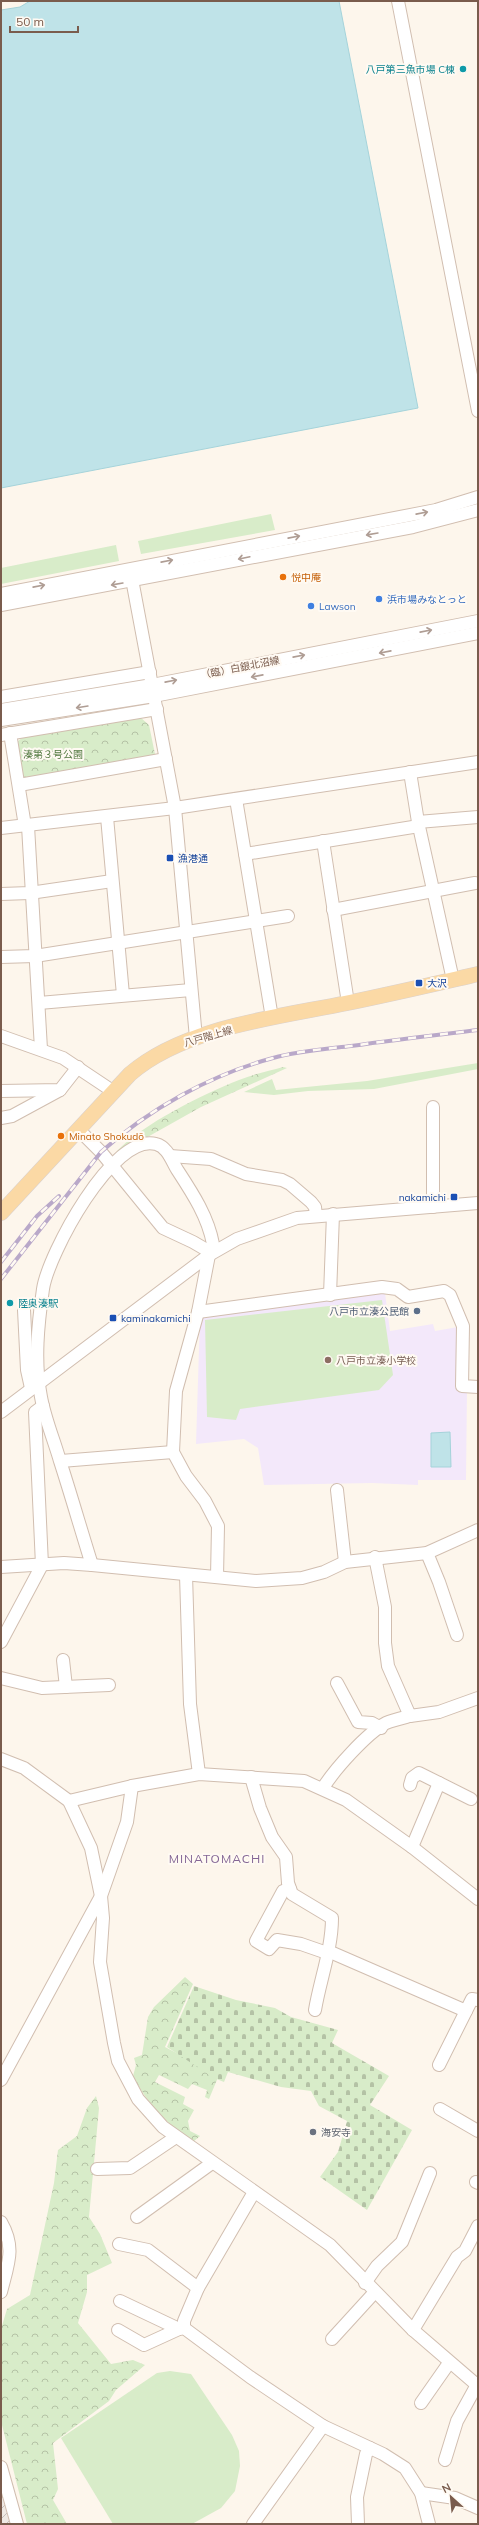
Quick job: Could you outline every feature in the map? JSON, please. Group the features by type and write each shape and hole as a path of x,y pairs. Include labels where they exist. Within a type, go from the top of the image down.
{"main road":[{"name":"八戸階上線","path":"1,1213 114,1092 147,1060 172,1047 196,1038 272,1018 348,1003 478,974"}],"street":[{"path":"398,1 478,411"},
{"path":"1,594 436,510 478,497"},
{"path":"1,605 133,581 293,548 413,527 478,510"},
{"path":"130,568 175,808 196,1038"},
{"name":"（臨）白銀北沼線","path":"153,690 478,621"},
{"name":"（臨）白銀北沼線","path":"1,720 120,696 478,633"},
{"path":"1,695 150,672"},
{"name":"（臨）白銀北沼線","path":"1,710 120,696"},
{"path":"40,1049 26,826 19,785 6,734 157,709"},
{"path":"19,785 166,760"},
{"path":"1,828 175,808 478,762"},
{"path":"410,772 418,824 453,980"},
{"path":"236,799 272,1018"},
{"path":"244,854 418,824 478,816"},
{"path":"107,817 123,995"},
{"path":"323,841 332,910 348,1003"},
{"path":"1,894 30,893 112,881"},
{"path":"332,910 434,892 474,883"},
{"path":"1,958 35,956 288,916"},
{"path":"38,1004 123,995 191,990"},
{"path":"1,1036 63,1058 114,1092"},
{"path":"1,1118 12,1116 60,1090 78,1067"},
{"path":"1,1091 60,1090"},
{"path":"433,1107 433,1207"},
{"path":"79,1130 111,1165 163,1228 205,1249 211,1249"},
{"path":"35,1385 43,1287 50,1266 90,1191 111,1165 136,1148 151,1144 158,1144 170,1156 177,1171 189,1186 209,1225 211,1249 198,1312 176,1391 172,1452 186,1476 205,1500 218,1526 217,1577"},
{"path":"170,1156 211,1158 246,1174 282,1180 290,1184 311,1202 315,1207 316,1216"},
{"path":"1,1412 211,1249 264,1228 297,1218 478,1203"},
{"path":"330,1295 333,1214"},
{"path":"198,1312 382,1287 397,1289 408,1297 444,1291 450,1295 463,1326 462,1386 478,1387"},
{"path":"24,1310 27,1370 35,1385 43,1406 92,1565"},
{"path":"1,1642 42,1564 35,1412 43,1406"},
{"path":"60,1461 172,1452"},
{"path":"337,1490 345,1562"},
{"path":"1,1567 42,1564 92,1565 256,1581 285,1581 324,1572 345,1562 375,1557 427,1553 478,1530"},
{"path":"427,1553 439,1582 457,1635"},
{"path":"375,1557 385,1607 385,1643 388,1666 410,1716"},
{"path":"186,1575 190,1704 199,1774"},
{"path":"63,1660 66,1687"},
{"path":"1,1678 42,1688 109,1685"},
{"path":"337,1683 358,1722 372,1723 380,1728"},
{"path":"323,1788 333,1772 386,1723 410,1716 439,1712 478,1698"},
{"path":"1,1759 24,1768 69,1801 90,1848 101,1896 103,1918 100,1962 118,2061 138,2099 158,2122 176,2137 330,2245 365,2284 413,2330 449,2363 478,2385 457,2421 445,2460"},
{"path":"410,1785 412,1778 419,1773 471,1799"},
{"path":"69,1801 132,1786 199,1774 304,1780 346,1800 412,1847 478,1899"},
{"path":"251,1777 260,1808 272,1837 286,1857 292,1894 332,1918 328,1952 315,2010"},
{"path":"412,1847 439,1783"},
{"path":"1,2080 101,1896 127,1822 132,1786"},
{"path":"290,1889 283,1891 256,1941 269,1949 277,1940 301,1944 328,1952 466,2011"},
{"path":"439,2065 472,1999 478,2000"},
{"path":"440,2109 478,2131"},
{"path":"97,2169 130,2168 176,2137"},
{"path":"137,2217 212,2163"},
{"path":"365,2284 377,2266 402,2242 430,2173"},
{"path":"118,2330 144,2345 181,2329 198,2288 254,2192"},
{"path":"1,2222 9,2236 11,2247 1,2292"},
{"path":"413,2330 457,2257 465,2251 478,2226"},
{"path":"119,2244 148,2250 198,2288"},
{"path":"332,2339 374,2292"},
{"path":"120,2301 181,2329 323,2426 370,2448 405,2468 421,2493 429,2524"},
{"path":"421,2403 449,2363"},
{"path":"253,2524 323,2426"},
{"path":"358,2524 357,2497 366,2454 370,2448"},
{"path":"1,2467 17,2524"},
{"path":"421,2493 454,2498 478,2508"}],"shaded area":[{"name":"八戸市立湊小学校","path":"385,1293 390,1331 433,1324 435,1331 458,1327 467,1389 466,1480 418,1480 418,1485 372,1483 264,1485 258,1448 244,1439 196,1444 200,1317"},
{"path":"1,2488 11,2524 1,2524"}],"green space":[{"path":"271,514 275,530 141,554 138,541"},
{"path":"116,545 119,561 1,584 1,568"},
{"name":"湊第３号公園","path":"140,717 149,725 156,759 24,782 17,742 24,736"},
{"path":"478,1063 478,1069 374,1089 308,1091 274,1095 244,1092 272,1079 276,1090 367,1081"},
{"path":"283,1067 287,1068 201,1107 119,1153 117,1151 142,1130 191,1101 244,1078"},
{"path":"382,1300 393,1375 379,1390 240,1409 236,1420 207,1417 205,1320"},
{"path":"185,1977 193,1984 165,2047 219,2075 209,2099 205,2097 207,2090 192,2084 188,2089 159,2075 155,2082 185,2097 183,2104 194,2110 188,2121 190,2131 200,2136 193,2142 159,2113 145,2096 133,2076 136,2065 134,2058 142,2055 148,2017 154,2007"},
{"path":"194,1986 236,2000 275,2008 291,2017 338,2030 332,2043 389,2076 370,2105 412,2130 367,2210 320,2177 338,2152 347,2121 319,2106 311,2091 281,2087 228,2072 224,2082 214,2078 167,2047"},
{"path":"96,2096 99,2108 89,2217 100,2234 112,2263 87,2275 87,2292 78,2323 111,2364 133,2360 145,2365 116,2390 109,2401 53,2443 58,2489 53,2500 67,2524 27,2524 1,2421 1,2329 7,2309 30,2295 54,2183 58,2150 77,2136 87,2108"},
{"path":"170,2371 191,2374 232,2435 239,2451 240,2466 235,2491 221,2508 192,2524 113,2524 61,2438 157,2373"}],"water":[{"path":"30,1 339,1 418,408 1,488 1,10 20,7"},
{"path":"450,1432 451,1467 431,1467 431,1433"}],"railway":[{"path":"1,1279 101,1152 139,1122 181,1095 249,1065 282,1056 312,1050 478,1030"},
{"path":"1,1262 37,1216 59,1196"}],"place":[{"name":"八戸第三魚市場 C棟","path":"463,69"},
{"name":"悦中庵","path":"283,577"},
{"name":"浜市場みなとっと","path":"379,599"},
{"name":"Lawson","path":"311,606"},
{"name":"漁港通","path":"170,858"},
{"name":"大沢","path":"419,983"},
{"name":"Minato Shokudō","path":"61,1136"},
{"name":"nakamichi","path":"454,1197"},
{"name":"陸奥湊駅","path":"10,1303"},
{"name":"八戸市立湊公民館","path":"417,1311"},
{"name":"kaminakamichi","path":"113,1318"},
{"name":"八戸市立湊小学校","path":"328,1360"},
{"name":"海安寺","path":"313,2132"}],"district":[{"name":"MINATOMACHI","path":"217,1859"}]}
